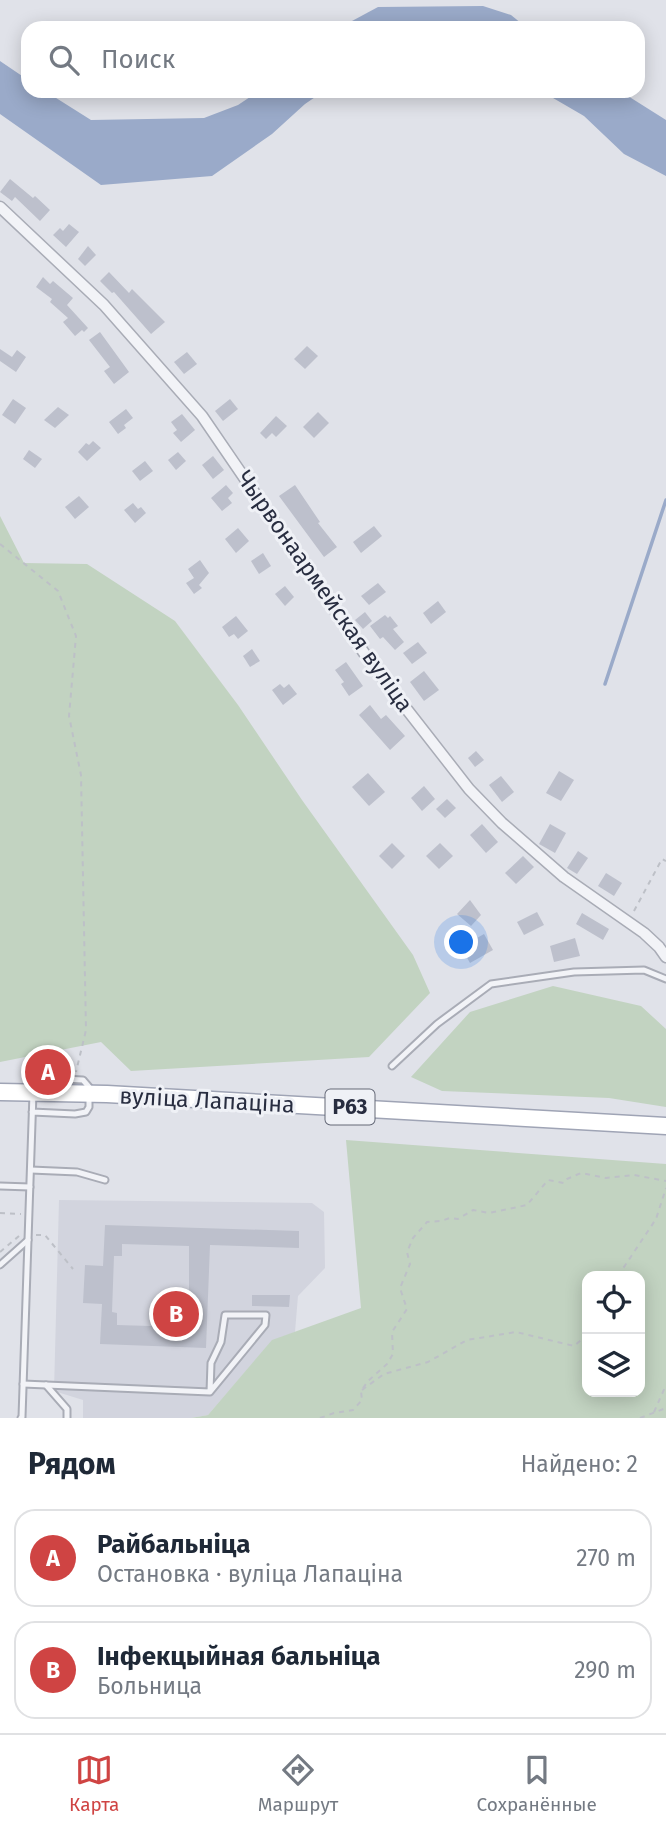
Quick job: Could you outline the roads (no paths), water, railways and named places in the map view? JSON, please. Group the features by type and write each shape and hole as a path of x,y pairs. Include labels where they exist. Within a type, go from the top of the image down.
{"main road":[{"name":"вуліца Лапаціна","path":"0,1092 89,1094 666,1126"}],"street":[{"name":"Чырвонаармейская вуліца","path":"0,206 104,305 202,416 373,666 469,789 502,823 564,877 628,922 659,947 666,957"}],"lane":[{"path":"392,1066 437,1024 491,984 574,972 644,970 666,979"},
{"path":"21,1418 32,1112 34,1081 44,1078 83,1080 89,1087 89,1107 86,1112 32,1112"},
{"path":"31,1170 77,1172 104,1180"},
{"path":"0,1186 30,1187"},
{"path":"0,1265 28,1238"},
{"path":"225,1315 265,1315 265,1325 210,1392 211,1363 221,1342 225,1315"},
{"path":"23,1384 210,1392"},
{"path":"46,1385 67,1409 67,1418"}],"water":[{"path":"483,6 511,15 518,21 352,21 378,7"},
{"path":"0,61 21,75 21,98 56,98 91,120 204,118 248,98 314,98 272,134 212,176 101,185 0,114"},
{"path":"553,98 631,98 666,120 666,176 624,154 584,116"}],"waterway":[{"path":"605,684 666,500"}],"place":[{"name":"Райбальніца","path":"48,1072"},
{"name":"Інфекцыйная бальніца","path":"176,1314"}]}
